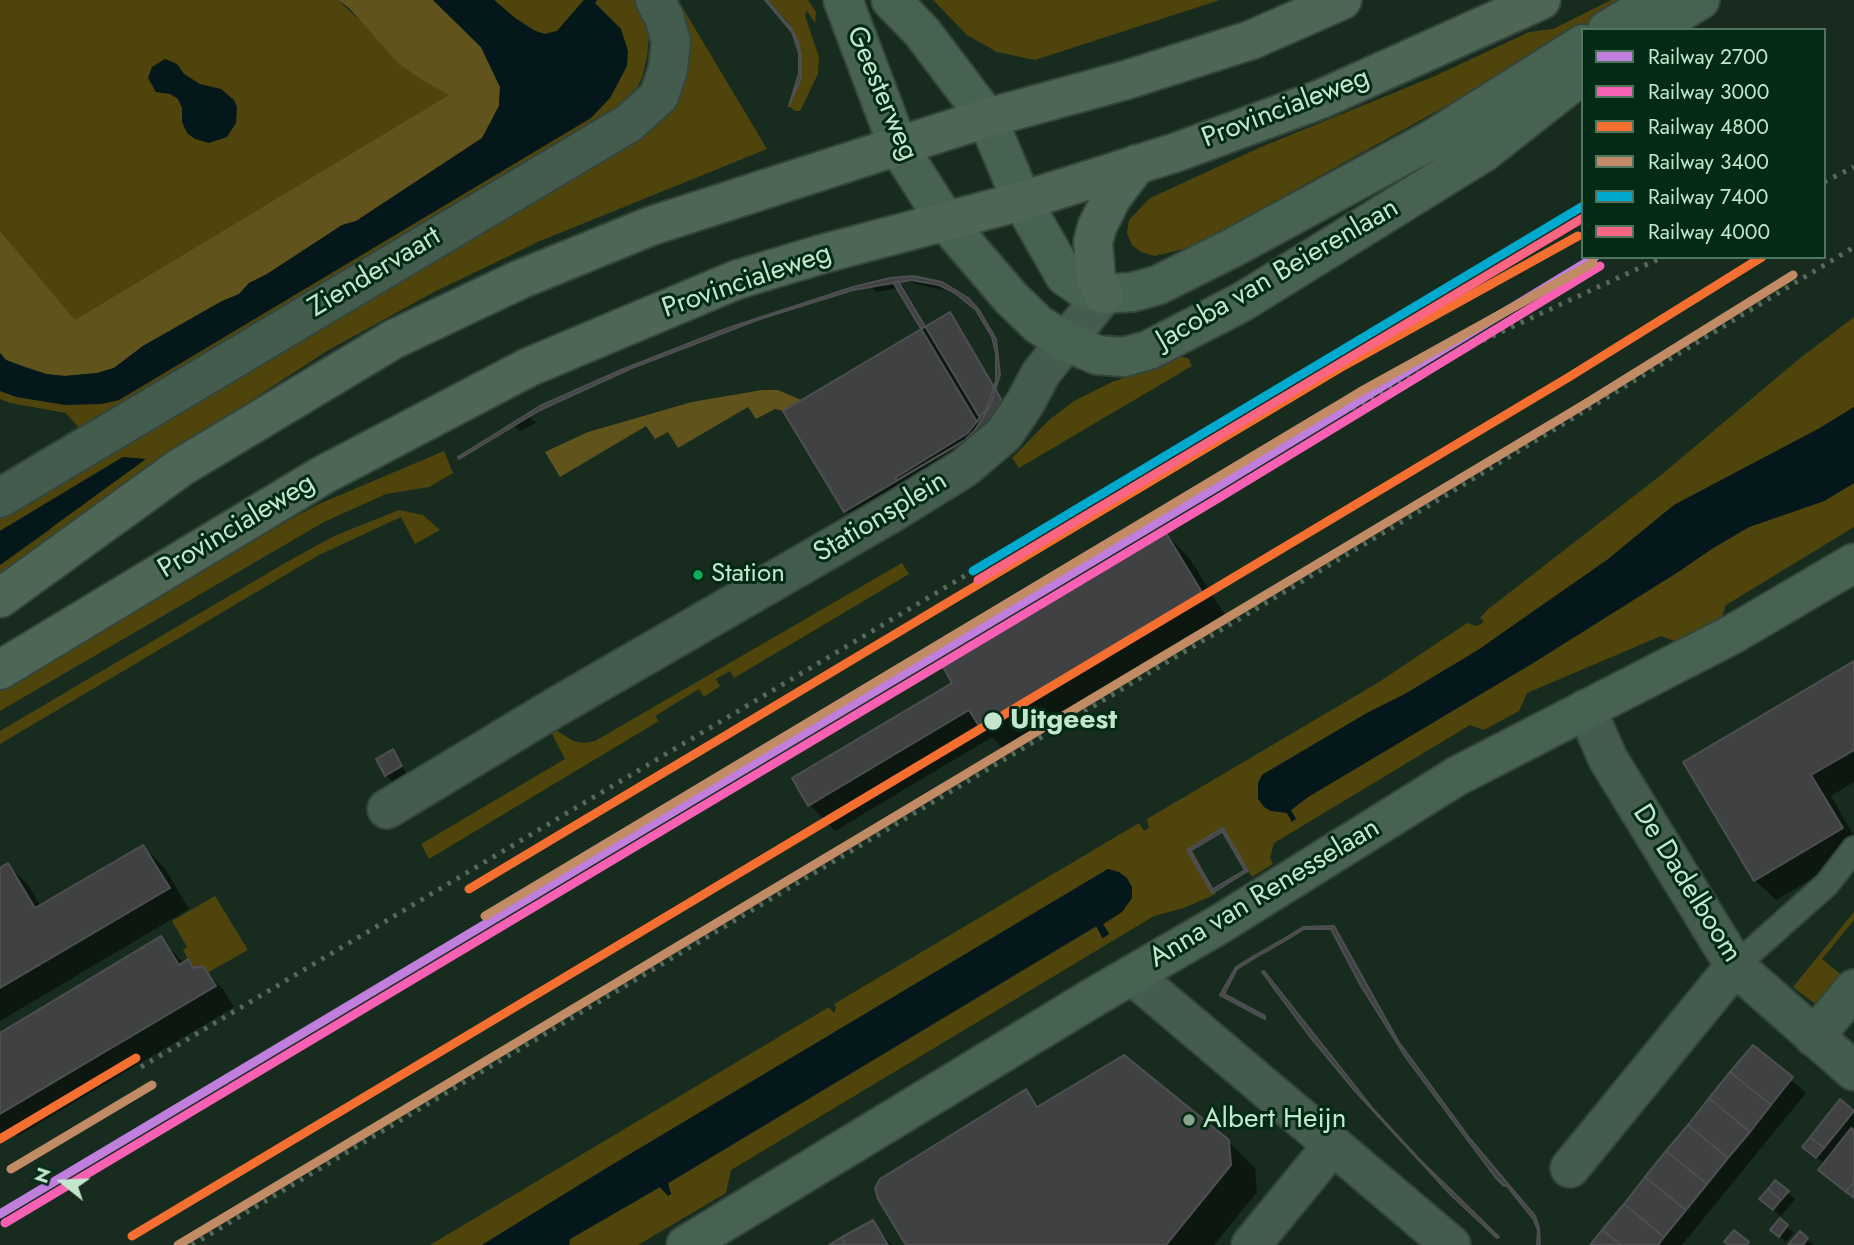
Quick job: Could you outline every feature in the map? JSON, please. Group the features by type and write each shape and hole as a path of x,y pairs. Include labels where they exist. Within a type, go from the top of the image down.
{"main road":[{"name":"Geesterweg","path":"843,0 898,146 946,222"},
{"name":"Geesterweg","path":"891,0 922,32 987,118 1022,201"},
{"path":"0,598 181,467 394,339 521,279 651,226 987,118 1126,80 1251,40 1342,0"},
{"name":"Provincialeweg","path":"0,670 323,475 529,367 736,280 822,254 1022,201 1137,164 1321,99 1541,0"},
{"path":"1610,28 1658,0"},
{"path":"1653,28 1700,0"},
{"name":"Jacoba van Beierenlaan","path":"1022,201 1065,276 1084,289 1104,294 1133,292 1158,285 1222,254 1433,139 1581,45"},
{"name":"Jacoba van Beierenlaan","path":"946,222 1038,325 1097,355 1124,357 1149,350 1242,302 1484,152 1581,76"},
{"path":"1104,294 1096,278 1093,242 1097,227 1112,197 1137,164"},
{"name":"Anna van Renesselaan","path":"686,1245 1220,924 1457,776 1733,634 1854,563"}],"street":[{"name":"Ziendervaart","path":"0,498 629,123 659,96 668,69 671,41 664,17 655,0"},
{"name":"Stationsplein","path":"387,809 964,468 1004,434 1041,373 1104,294"},
{"name":"De Dadelboom","path":"1586,709 1608,759 1735,965 1854,1071"},
{"path":"1570,1168 1735,965"},
{"path":"1132,975 1451,1245"},
{"path":"1814,1037 1854,989"},
{"path":"1251,1245 1332,1146"}],"lane":[{"path":"1735,965 1827,884 1854,849"}],"shaded area":[{"path":"0,0 338,0 425,82 450,95 75,321 0,231"},
{"path":"338,0 433,0 481,47 500,87 499,106 482,138 356,221 342,225 249,283 239,294 143,346 114,368 97,373 65,376 46,374 6,360 0,353 0,231 75,320 449,95 398,63 349,8"},
{"path":"433,0 494,0 515,18 545,34 557,31 584,0 597,0 595,3 621,29 628,51 627,66 610,98 591,118 119,400 102,404 66,405 17,397 0,391 0,353 6,360 46,374 65,376 97,373 114,368 143,346 239,294 249,283 342,225 356,221 482,138 499,106 500,87 481,47"},
{"path":"494,0 584,0 557,31 545,34 515,18"},
{"path":"597,0 638,0 649,36 642,78 633,95 619,111 80,429 66,413 0,399 0,391 17,397 66,405 621,29 594,3"},
{"path":"669,0 678,0 767,149 540,241 434,292 327,351 152,465 0,576 0,565 48,531 123,457 0,531 0,515 677,99 685,82 688,66 687,43"},
{"path":"768,0 808,0 816,12 815,23 807,11 805,16 819,57 818,74 800,111 789,106 798,85 800,49 789,23"},
{"path":"933,0 1220,0 1035,60 997,52 967,35"},
{"path":"1611,0 1637,0 1587,28 1581,28 1581,31 1192,247 1155,256 1141,252 1132,245 1127,233 1129,220 1150,198 1261,147 1435,76 1529,32 1553,29"},
{"path":"165,59 177,64 184,74 200,84 221,89 234,100 237,107 236,123 227,137 209,143 195,139 187,133 178,99 170,94 156,92 148,78 152,67"},
{"path":"1854,317 1854,407 1820,428 1674,505 1607,560 1478,650 1262,775 1258,790 1287,813 1292,822 1291,810 1308,797 1533,663 1713,548 1749,527 1824,501 1854,483 1854,527 1726,605 1721,620 1677,642 1661,636 1527,693 1519,711 1484,730 1470,725 1274,843 1270,858 1273,864 1252,877 1222,830 1192,850 1216,894 1184,908 1154,916 731,1170 726,1193 638,1245 569,1245 570,1239 660,1187 668,1195 671,1194 667,1184 1097,926 1102,938 1109,934 1103,924 1122,912 1108,869 482,1245 430,1245 829,1007 834,1013 834,1004 1139,823 1144,831 1149,828 1147,819 1379,682 1467,623 1477,626 1481,624 1484,621 1480,618 1487,610 1661,475 1799,359"},
{"path":"1177,356 1188,358 1192,366 1019,468 1012,458 1049,420 1074,401 1112,382"},
{"path":"762,390 778,390 801,400 783,411 775,409 756,419 748,407 678,448 668,432 655,439 646,426 560,477 545,452 588,432 692,402"},
{"path":"1854,407 1854,483 1824,501 1749,527 1713,548 1533,663 1308,797 1291,810 1296,819 1292,822 1287,813 1271,811 1258,799 1258,783 1262,775 1478,650 1607,560 1674,505 1820,428"},
{"path":"444,451 453,473 429,487 386,494 324,522 0,711 0,691 291,519 319,504"},
{"path":"123,457 146,459 0,565 0,531"},
{"path":"399,510 423,515 440,530 415,544 401,517 319,555 0,744 0,731 285,563 334,536"},
{"path":"902,563 909,574 734,678 730,671 716,679 720,686 704,697 699,689 655,716 659,721 429,859 421,844 565,759 551,732 556,730 573,741 595,741"},
{"path":"1108,869 1127,878 1132,887 1132,898 1122,912 1103,924 1109,934 1103,938 1096,926 668,1183 671,1194 668,1196 660,1187 570,1239 569,1245 482,1245 610,1166"},
{"path":"215,896 248,950 207,973 204,966 194,970 183,950 187,947 172,921"},
{"path":"1854,912 1854,920 1822,959 1845,978 1827,999 1814,1003 1793,987"}],"building":[{"path":"765,0 791,28 798,42 801,57 801,78 789,106 799,73 799,53 792,32"},
{"path":"913,276 942,282 968,298 979,310 996,339 1000,375 990,406 975,430 965,440 897,480 895,478 968,433 987,408 996,381 996,354 992,337 976,310 955,293 939,285 911,280 853,290 853,287 890,278"},
{"path":"898,281 980,418 977,422 893,282"},
{"path":"853,287 853,290 760,319 632,368 540,410 459,459 458,457 540,406 621,370 728,328"},
{"path":"950,312 1010,414 844,512 783,411"},
{"path":"1164,530 1203,594 979,726 969,710 808,806 792,778 952,683 942,665"},
{"path":"1854,661 1854,750 1811,775 1843,828 1754,881 1683,762"},
{"path":"393,749 402,766 385,776 376,759"},
{"path":"1223,828 1248,871 1246,872 1221,829"},
{"path":"1221,829 1222,832 1190,851 1189,849"},
{"path":"143,845 170,888 0,988 0,868 8,863 35,908"},
{"path":"1189,849 1214,892 1212,893 1187,850"},
{"path":"1245,870 1246,872 1214,892 1213,889"},
{"path":"1334,926 1398,1041 1470,1139 1535,1216 1539,1227 1540,1245 1537,1245 1538,1231 1534,1220 1506,1185 1496,1178 1407,1059 1361,986 1331,929 1304,929 1288,939 1287,937 1303,927"},
{"path":"161,936 179,965 188,959 193,968 203,966 216,986 0,1114 0,1033"},
{"path":"1287,937 1288,939 1253,959 1252,957"},
{"path":"1252,957 1253,959 1237,969 1224,994 1265,1016 1265,1019 1220,995 1236,967"},
{"path":"1264,971 1374,1110 1419,1159 1499,1237 1451,1195 1355,1091 1308,1034 1262,972"},
{"path":"1753,1045 1793,1077 1771,1105 1730,1072"},
{"path":"1124,1055 1229,1140 1231,1165 1166,1245 906,1245 878,1199 875,1188 880,1179 1026,1089 1037,1107"},
{"path":"1730,1072 1771,1105 1750,1132 1709,1098"},
{"path":"1709,1098 1750,1132 1728,1158 1688,1125"},
{"path":"1840,1099 1854,1111 1824,1148 1810,1137"},
{"path":"1688,1125 1728,1158 1707,1184 1666,1151"},
{"path":"1851,1128 1854,1131 1854,1182 1846,1192 1818,1170"},
{"path":"1810,1137 1824,1148 1816,1158 1802,1147"},
{"path":"1666,1151 1707,1184 1686,1210 1645,1177"},
{"path":"1645,1177 1686,1210 1664,1237 1624,1204"},
{"path":"1775,1180 1789,1191 1781,1200 1768,1189"},
{"path":"1854,1182 1854,1198 1846,1192"},
{"path":"1768,1189 1781,1200 1773,1210 1759,1199"},
{"path":"1624,1204 1664,1237 1658,1245 1621,1245 1602,1230"},
{"path":"1780,1218 1788,1225 1779,1237 1770,1230"},
{"path":"873,1220 888,1245 846,1245 842,1237"},
{"path":"1602,1230 1621,1245 1590,1245"},
{"path":"1734,1230 1749,1242 1747,1245 1729,1245 1724,1242"},
{"path":"1800,1231 1808,1238 1803,1245 1788,1245"},
{"path":"842,1237 846,1245 829,1245"}],"railway":[{"path":"1826,181 1854,167"},
{"path":"192,1245 1435,502 1854,247"},
{"path":"1296,437 1475,344 1659,259"},
{"path":"141,1067 973,571"}],"rail line":[{"name":"7400","path":"973,571 1581,207"},
{"name":"4000","path":"978,580 1581,219"},
{"name":"4800","path":"469,889 1345,365 1578,236"},
{"name":"2700","path":"0,1214 1217,487 1592,259"},
{"name":"4800","path":"132,1236 1569,377 1759,259"},
{"name":"3400","path":"485,916 1360,392 1593,263"},
{"name":"3000","path":"5,1223 1222,496 1600,266"},
{"name":"3400","path":"178,1245 1585,404 1793,275"},
{"name":"4800","path":"0,1139 136,1058"},
{"name":"3400","path":"11,1169 152,1085"}],"place":[{"name":"Station","path":"698,575"},
{"name":"Uitgeest","path":"993,721"},
{"name":"Albert Heijn","path":"1189,1120"}]}
